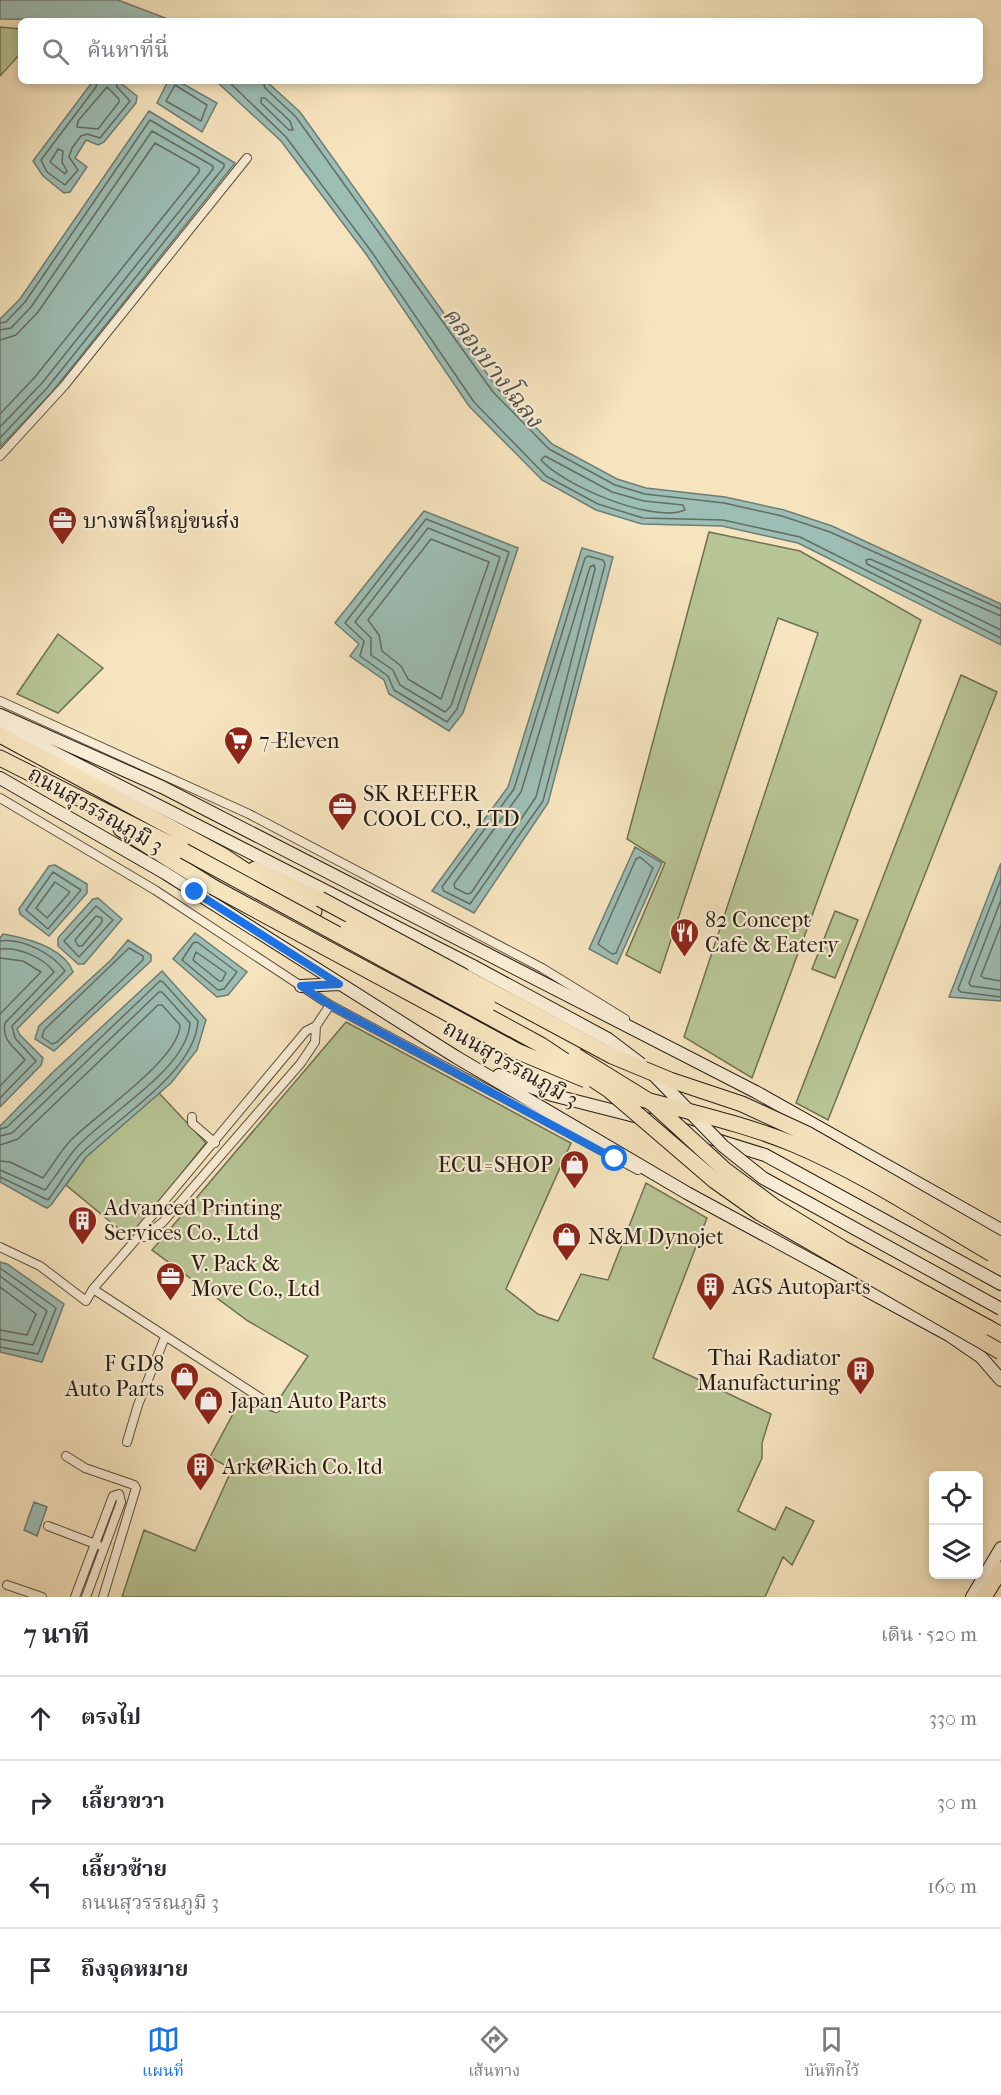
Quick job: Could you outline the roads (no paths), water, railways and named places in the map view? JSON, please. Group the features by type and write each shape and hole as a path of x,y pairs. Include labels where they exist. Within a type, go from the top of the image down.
{"highway":[{"path":"0,735 222,855 320,899 612,1056 774,1117 1001,1245"},
{"path":"0,758 184,851 541,1045 609,1090 715,1181 760,1213 1001,1352"},
{"path":"58,789 213,887 519,1052 616,1091 690,1111 792,1144 846,1170 1001,1259"},
{"path":"222,855 278,892 427,969 612,1076 652,1103 725,1170 775,1207 842,1248 1001,1335"},
{"path":"984,1597 1001,1569"},
{"path":"996,1597 1001,1590"}],"main road":[{"name":"ถนนสุวรรณภูมิ 3","path":"0,715 162,787 794,1112 827,1134 1001,1230"},
{"path":"0,724 473,966 585,1026 624,1051 664,1085 740,1162 763,1178 1001,1309"},
{"name":"ถนนสุวรรณภูมิ 3","path":"0,778 165,873 456,1057 687,1192 928,1323 981,1357 1001,1380"},
{"path":"301,986 339,984"},
{"path":"456,1057 552,1095 662,1122 765,1155 1001,1284"},
{"path":"981,1357 1001,1365"},
{"path":"972,1597 1001,1548"}],"street":[{"path":"0,456 64,386 247,158"},
{"path":"0,701 203,791 403,893 542,968 706,1068"},
{"path":"0,798 155,890 330,1005 627,1165 687,1192"},
{"path":"0,1247 40,1266 86,1301 93,1289 139,1236 140,1230 215,1143 306,1031 316,1026 330,1005"},
{"path":"139,1236 144,1237 163,1222 301,1063 315,1042 316,1026"},
{"path":"192,1117 191,1121 215,1143"},
{"path":"93,1289 276,1408"},
{"path":"127,1442 165,1337"},
{"path":"66,1456 85,1468 134,1485 136,1488 103,1597"},
{"path":"75,1597 113,1496 119,1494 122,1500 87,1597"},
{"path":"48,1526 105,1548"},
{"path":"7,1586 42,1597"}],"water":[{"path":"0,0 118,0 165,18 18,18 0,19"},
{"path":"91,84 122,84 137,96 136,103 104,142 98,145 86,140 75,158 87,167 70,192 64,193 43,176 33,161"},
{"path":"166,84 183,84 217,103 202,132 157,103"},
{"path":"219,84 269,84 300,112 498,389 552,444 617,479 646,488 725,497 784,510 832,526 1001,604 1001,645 798,543 722,526 642,524 596,510 542,480 469,406 366,254 281,141"},
{"path":"149,111 235,163 52,392 0,447 0,319 20,299"},
{"path":"424,511 518,548 463,713 449,731 389,694 384,680 350,656 359,644 335,623"},
{"path":"582,548 613,557 548,803 474,913 432,891 508,787"},
{"path":"635,847 662,863 617,964 589,949"},
{"path":"1001,863 1001,1001 949,997"},
{"path":"55,865 87,884 87,893 49,936 20,914 19,909 49,866"},
{"path":"98,898 122,919 84,964 78,964 58,946 58,938 93,899"},
{"path":"195,933 247,972 228,995 217,997 173,959"},
{"path":"3,934 33,941 53,950 62,956 73,972 17,1029 43,1058 41,1065 0,1107 0,938"},
{"path":"128,940 151,955 151,961 54,1051 35,1039 39,1026 111,960"},
{"path":"162,971 206,1020 197,1050 171,1083 86,1157 47,1208 0,1182 0,1126 52,1073"},
{"path":"0,1262 7,1264 64,1304 42,1362 0,1352"},
{"path":"34,1502 47,1507 37,1536 24,1530"}],"place":[{"name":"บางพลีใหญ่ขนส่ง","path":"62,546"},
{"name":"7-Eleven","path":"238,766"},
{"name":"SK REEFER COOL CO., LTD","path":"342,832"},
{"name":"82 Concept Cafe & Eatery","path":"684,958"},
{"name":"ECU=SHOP","path":"574,1190"},
{"name":"Advanced Printing Services Co., Ltd","path":"83,1246"},
{"name":"N&M Dynojet","path":"567,1262"},
{"name":"V. Pack & Move Co., Ltd","path":"170,1302"},
{"name":"AGS Autoparts","path":"711,1312"},
{"name":"Thai Radiator Manufacturing","path":"861,1396"},
{"name":"F GD8 Auto Parts","path":"185,1402"},
{"name":"Japan Auto Parts","path":"209,1426"},
{"name":"Ark@Rich Co. ltd","path":"201,1492"}],"water label":[{"name":"คลองบางโฉลง","path":"493,367"}]}
